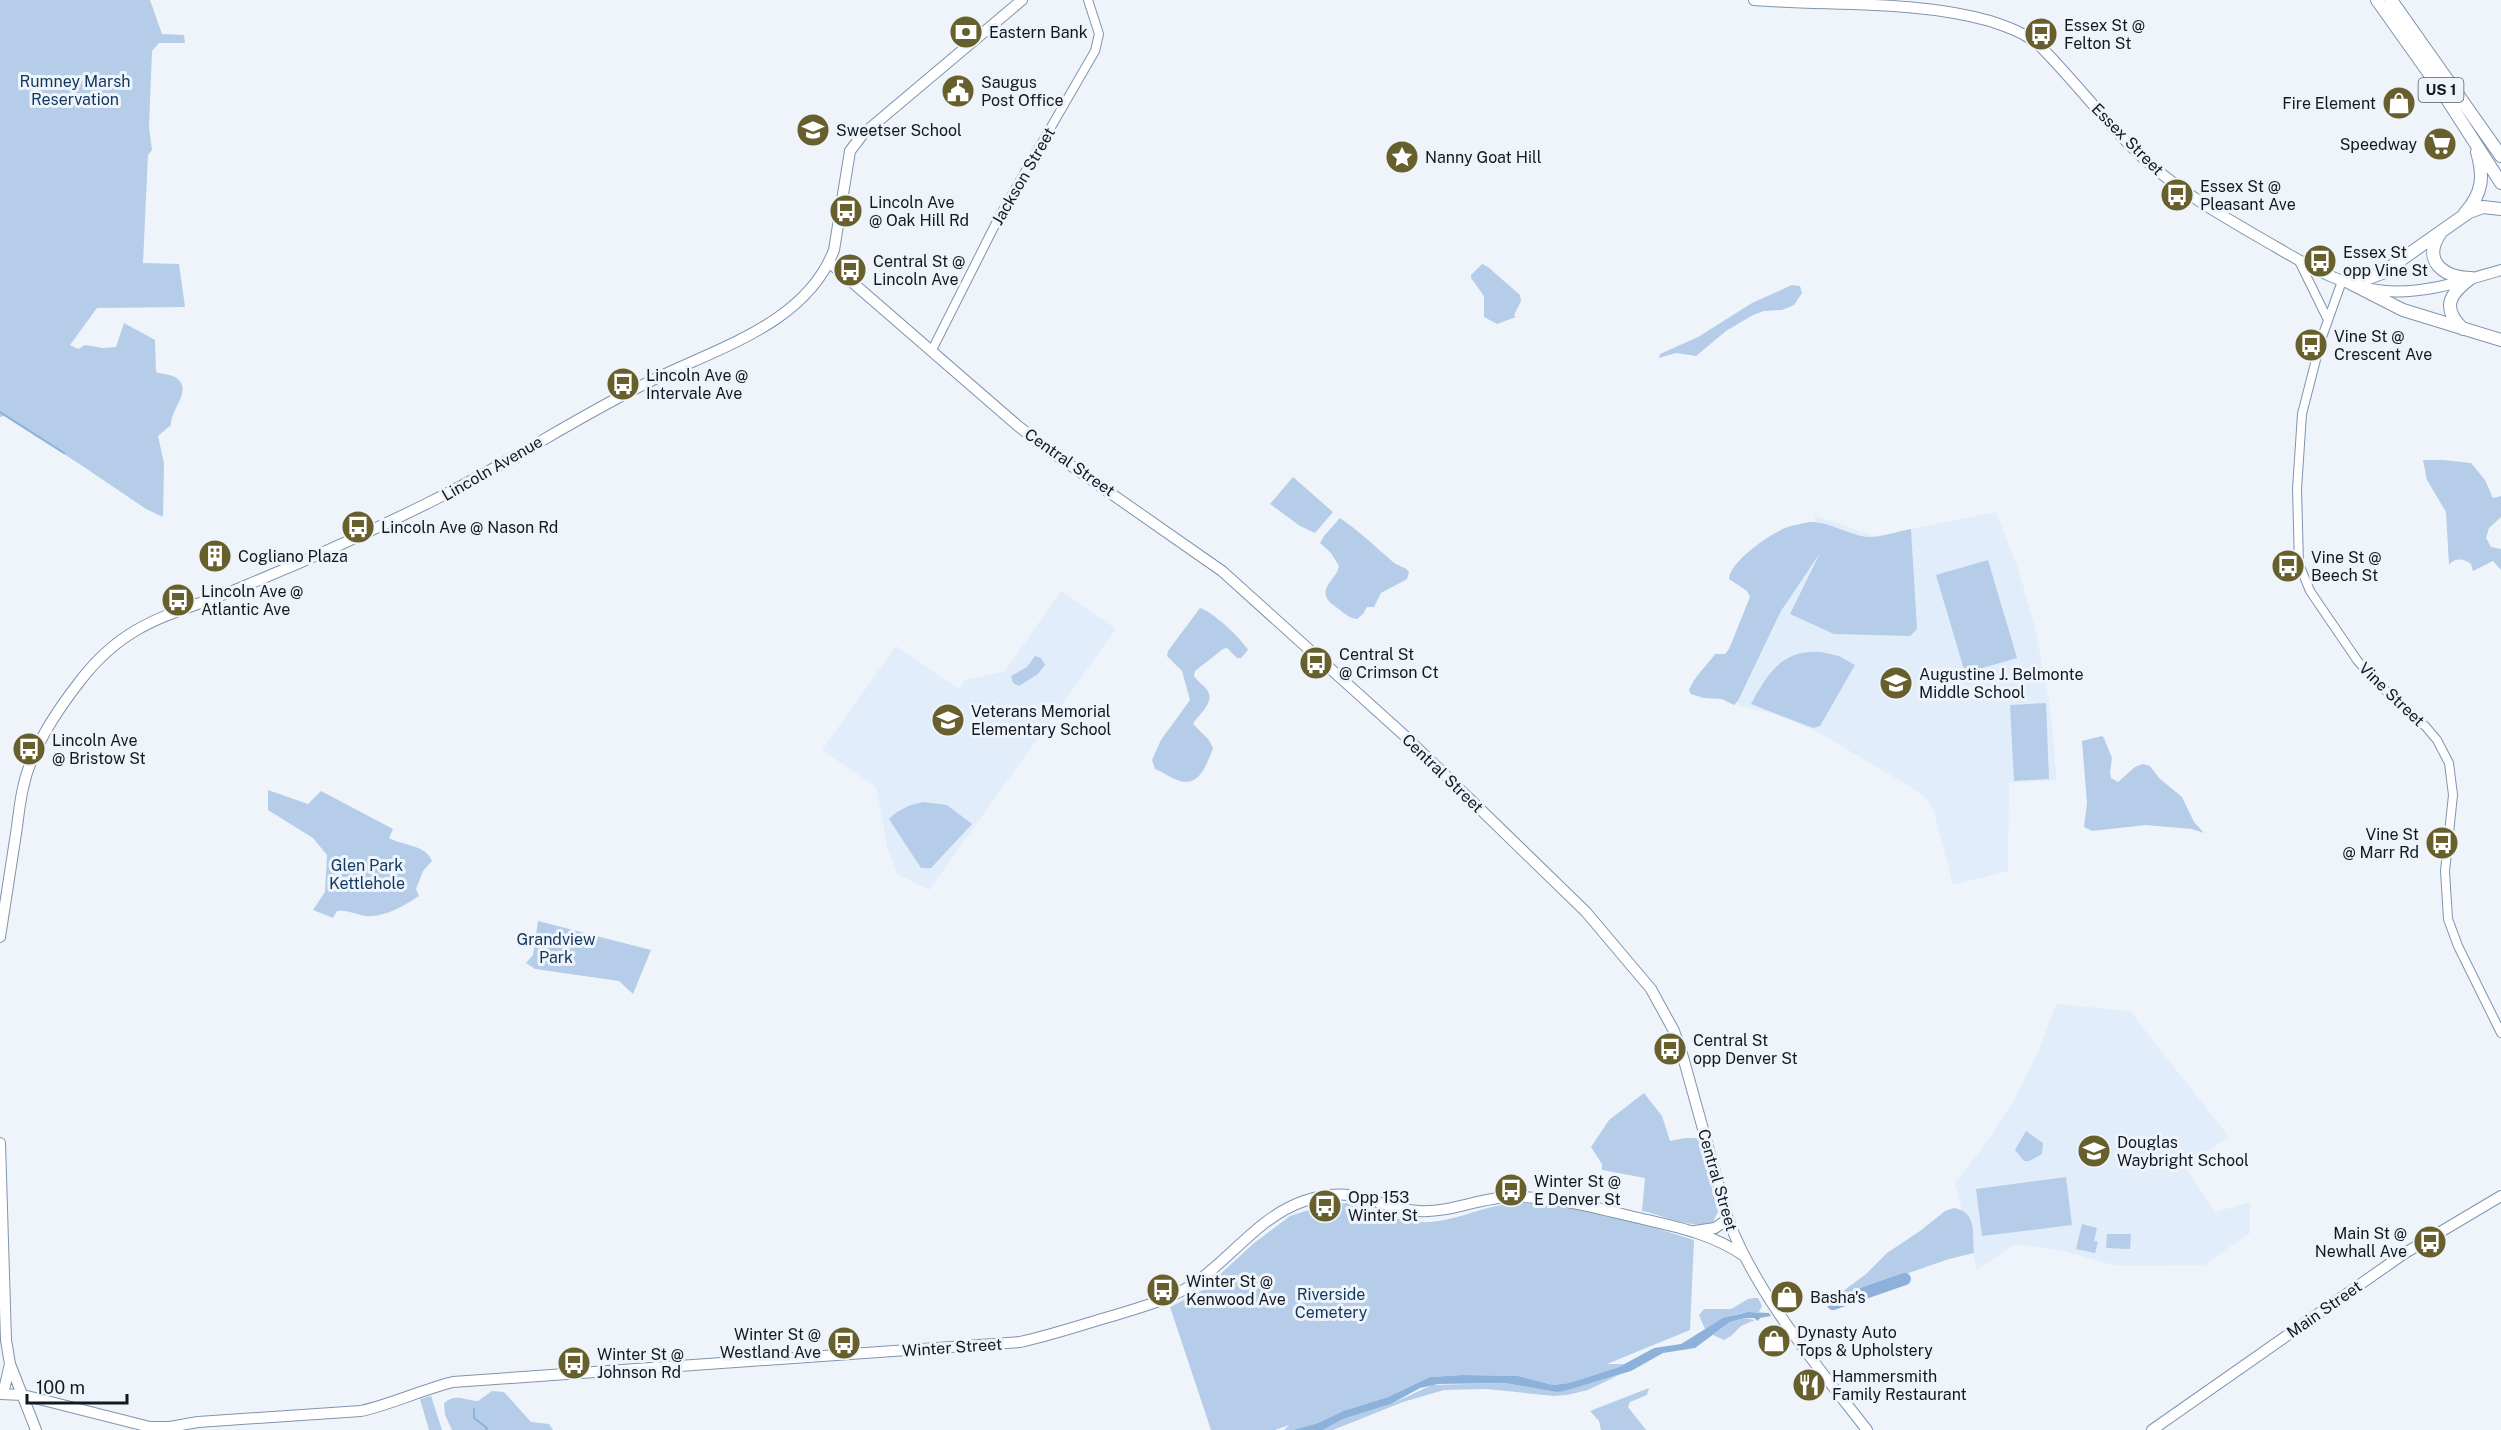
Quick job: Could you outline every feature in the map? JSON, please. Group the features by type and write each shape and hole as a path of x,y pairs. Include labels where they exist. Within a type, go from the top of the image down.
{"highway":[{"name":"US 1","path":"2377,0 2501,183"},
{"name":"US 1","path":"2391,0 2426,46 2501,155"},
{"path":"2462,216 2476,199 2482,179 2473,139"},
{"path":"2347,282 2382,273 2462,216 2483,207 2501,209"},
{"path":"2441,231 2433,251 2438,266 2450,276 2471,279"},
{"path":"2463,329 2452,314 2451,303 2455,291 2471,279"},
{"path":"2347,282 2403,310 2501,340"}],"main road":[{"name":"Lincoln Avenue","path":"0,937 23,788 32,761 55,717 80,680 103,654 125,635 153,619 247,586 407,514 504,462 620,395 743,338 787,312 809,291 830,263 850,151 863,134 1022,0"},
{"name":"Essex Street","path":"1755,0 1927,7 1968,14 2020,32 2039,45 2135,150 2163,175 2212,209 2299,260 2347,282 2378,290 2404,291 2434,288 2501,270"},
{"path":"2397,0 2426,46"},
{"name":"Central Street","path":"830,263 1049,450 1206,559 1265,607 1405,736 1586,912 1651,989 1674,1031 1728,1219 1744,1256 1790,1328 1867,1430"},
{"path":"0,1143 6,1340 10,1364 36,1430"},
{"name":"Winter Street","path":"2,1394 23,1395 150,1426 170,1427 198,1422 361,1411 385,1406 422,1390 453,1382 1020,1342 1056,1334 1169,1297 1199,1280 1252,1232 1276,1214 1305,1200 1331,1194 1361,1196 1418,1211 1504,1198 1542,1198 1694,1231 1724,1242 1744,1256"},
{"name":"Main Street","path":"2152,1430 2405,1253 2501,1196"},
{"name":"Winter Street","path":"1694,1231 1715,1228 1728,1219"},
{"path":"2,1394 10,1364"}],"street":[{"name":"Jackson Street","path":"932,351 999,217 1095,51 1099,34 1088,0"},
{"path":"2299,260 2328,320"},
{"name":"Vine Street","path":"2347,282 2328,320 2302,414 2298,483 2299,564 2310,591 2356,660 2374,680 2426,727 2449,763 2453,795 2445,871 2448,919 2458,946 2501,1033"}],"shaded area":[{"name":"Augustine J. Belmonte Middle School","path":"1996,512 2019,571 2035,628 2050,705 2057,780 2009,783 2008,871 1953,885 1933,809 1927,799 1814,730 1777,715 1737,705 1820,528 1813,515 1875,536"},
{"name":"Veterans Memorial Elementary School","path":"1061,591 1116,629 929,890 897,874 887,846 876,787 822,750 896,646 959,689 965,680 1005,671"},
{"name":"Douglas Waybright School","path":"2056,1004 2130,1011 2229,1137 2185,1167 2215,1212 2250,1202 2250,1233 2204,1265 2127,1266 2109,1264 2064,1251 2015,1244 1977,1270 1955,1183 1991,1136 2014,1100 2039,1050"},
{"path":"1748,1312 1769,1313 1771,1316 1760,1318 1758,1321 1754,1318 1745,1318 1730,1322 1695,1348 1663,1353 1631,1371 1564,1391 1556,1392 1505,1383 1438,1384 1420,1388 1391,1404 1343,1419 1323,1430 1293,1430 1388,1397 1430,1377 1518,1376 1553,1385 1569,1383 1619,1367 1654,1348 1681,1344 1723,1318"}],"green space":[{"name":"Rumney Marsh Reservation","path":"0,0 150,0 162,34 184,35 185,43 159,43 152,51 149,127 152,150 148,155 143,263 179,264 185,307 97,308 70,345 78,349 85,345 103,348 116,347 124,323 155,340 156,372 173,376 180,382 183,388 182,394 171,419 171,425 158,436 164,463 163,517 146,509 4,416 0,417"},
{"path":"1482,264 1520,295 1521,301 1514,315 1516,317 1497,324 1484,317 1484,296 1471,278 1471,275"},
{"path":"1792,285 1800,286 1802,293 1794,305 1782,310 1764,311 1753,315 1726,331 1696,356 1676,353 1659,358 1660,354 1698,337 1752,303"},
{"path":"2423,460 2471,463 2485,480 2493,498 2501,496 2501,517 2489,528 2486,538 2491,547 2501,549 2501,570 2493,561 2473,571 2471,564 2463,560 2454,561 2449,565 2446,512 2427,480"},
{"path":"1293,477 1333,512 1315,533 1300,526 1270,504"},
{"path":"1340,518 1393,562 1409,572 1407,579 1381,593 1374,607 1367,607 1357,619 1343,613 1326,596 1327,586 1339,566 1331,553 1320,543"},
{"path":"1809,522 1825,524 1865,537 1911,529 1917,629 1910,636 1834,634 1790,614 1820,553 1781,611 1738,701 1734,705 1722,699 1704,698 1691,694 1689,690 1694,680 1715,654 1725,654 1729,649 1750,597 1747,591 1729,579 1736,564 1751,549 1778,531"},
{"path":"1988,560 2017,658 1965,673 1936,575"},
{"path":"1200,608 1226,626 1248,650 1241,658 1237,658 1227,648 1223,649 1195,671 1194,676 1207,690 1209,699 1208,704 1193,724 1209,740 1213,748 1197,778 1185,782 1155,769 1152,760 1161,740 1190,700 1182,671 1167,656 1168,651"},
{"path":"1807,652 1839,656 1855,665 1820,726 1813,728 1751,704 1770,674 1786,659"},
{"path":"1035,656 1041,658 1045,665 1038,674 1019,686 1013,683 1011,676 1027,667"},
{"path":"2046,703 2049,779 2014,781 2010,705"},
{"path":"2102,736 2112,758 2111,778 2118,782 2135,767 2143,764 2150,766 2159,778 2182,797 2194,822 2204,833 2192,829 2146,825 2092,831 2084,827 2087,803 2082,741"},
{"name":"Glen Park Kettlehole","path":"268,790 308,804 321,791 393,829 389,838 419,848 429,855 432,861 423,871 416,889 419,896 394,911 372,916 337,911 333,918 313,910 325,892 327,855 313,838 268,810"},
{"path":"923,802 947,805 972,824 931,868 921,868 889,819 904,808"},
{"name":"Grandview Park","path":"538,921 651,950 633,994 619,981 535,969 526,963 533,955"},
{"path":"1644,1093 1662,1116 1670,1141 1699,1138 1718,1212 1712,1224 1695,1225 1642,1211 1645,1178 1602,1170 1602,1164 1591,1147 1609,1120"},
{"path":"2026,1131 2043,1143 2042,1154 2029,1161 2024,1161 2015,1150"},
{"path":"2066,1177 2072,1225 1982,1236 1976,1189"},
{"name":"Riverside Cemetery","path":"1349,1203 1392,1217 1419,1222 1453,1218 1509,1204 1552,1206 1602,1214 1694,1240 1690,1330 1607,1364 1624,1364 1619,1367 1569,1383 1553,1385 1518,1376 1430,1377 1388,1397 1293,1430 1284,1430 1289,1425 1275,1430 1211,1430 1170,1307 1203,1290 1253,1244 1290,1216 1324,1205"},
{"path":"1954,1208 1962,1210 1970,1219 1974,1253 1949,1259 1831,1300 1866,1274 1887,1253 1945,1211"},
{"path":"2082,1224 2097,1228 2094,1241 2098,1242 2095,1253 2076,1249"},
{"path":"2107,1234 2131,1234 2130,1249 2106,1248"},
{"path":"1758,1298 1762,1306 1759,1312 1735,1315 1705,1329 1699,1315 1704,1309 1731,1309 1748,1299"},
{"path":"1745,1318 1755,1320 1741,1326 1724,1340 1713,1335 1730,1322"},
{"path":"1619,1375 1588,1390 1567,1395 1554,1396 1486,1389 1444,1390 1403,1402 1333,1430 1323,1430 1343,1419 1391,1404 1432,1385 1505,1383 1556,1392"},
{"path":"1649,1388 1647,1395 1630,1402 1628,1407 1646,1430 1601,1430 1599,1421 1590,1411"},
{"path":"492,1391 504,1392 531,1422 549,1424 553,1430 452,1430 445,1415 444,1403 452,1398 478,1401"},
{"path":"431,1396 442,1430 429,1430 420,1399"}],"waterway":[{"path":"0,412 64,453"},
{"path":"1833,1304 1905,1279"},
{"path":"474,1409 474,1418 487,1428 486,1430"}],"place":[{"name":"Eastern Bank","path":"966,32"},
{"name":"Essex St @ Felton St","path":"2041,34"},
{"name":"Saugus Post Office","path":"958,91"},
{"name":"Fire Element","path":"2399,103"},
{"name":"Sweetser School","path":"813,130"},
{"name":"Speedway","path":"2440,144"},
{"name":"Nanny Goat Hill","path":"1402,157"},
{"name":"Essex St @ Pleasant Ave","path":"2177,195"},
{"name":"Lincoln Ave @ Oak Hill Rd","path":"846,211"},
{"name":"Essex St opp Vine St","path":"2320,261"},
{"name":"Central St @ Lincoln Ave","path":"850,270"},
{"name":"Vine St @ Crescent Ave","path":"2311,345"},
{"name":"Lincoln Ave @ Intervale Ave","path":"623,384"},
{"name":"Lincoln Ave @ Nason Rd","path":"358,527"},
{"name":"Cogliano Plaza","path":"215,556"},
{"name":"Vine St @ Beech St","path":"2288,566"},
{"name":"Lincoln Ave @ Atlantic Ave","path":"178,600"},
{"name":"Central St @ Crimson Ct","path":"1316,663"},
{"name":"Augustine J. Belmonte Middle School","path":"1896,683"},
{"name":"Veterans Memorial Elementary School","path":"948,720"},
{"name":"Lincoln Ave @ Bristow St","path":"29,749"},
{"name":"Vine St @ Marr Rd","path":"2442,843"},
{"name":"Central St opp Denver St","path":"1670,1049"},
{"name":"Douglas Waybright School","path":"2094,1151"},
{"name":"Winter St @ E Denver St","path":"1511,1190"},
{"name":"Opp 153 Winter St","path":"1325,1206"},
{"name":"Main St @ Newhall Ave","path":"2430,1242"},
{"name":"Winter St @ Kenwood Ave","path":"1163,1290"},
{"name":"Basha's","path":"1787,1297"},
{"name":"Dynasty Auto Tops & Upholstery","path":"1774,1341"},
{"name":"Winter St @ Westland Ave","path":"844,1343"},
{"name":"Winter St @ Johnson Rd","path":"574,1363"},
{"name":"Hammersmith Family Restaurant","path":"1809,1385"}]}
